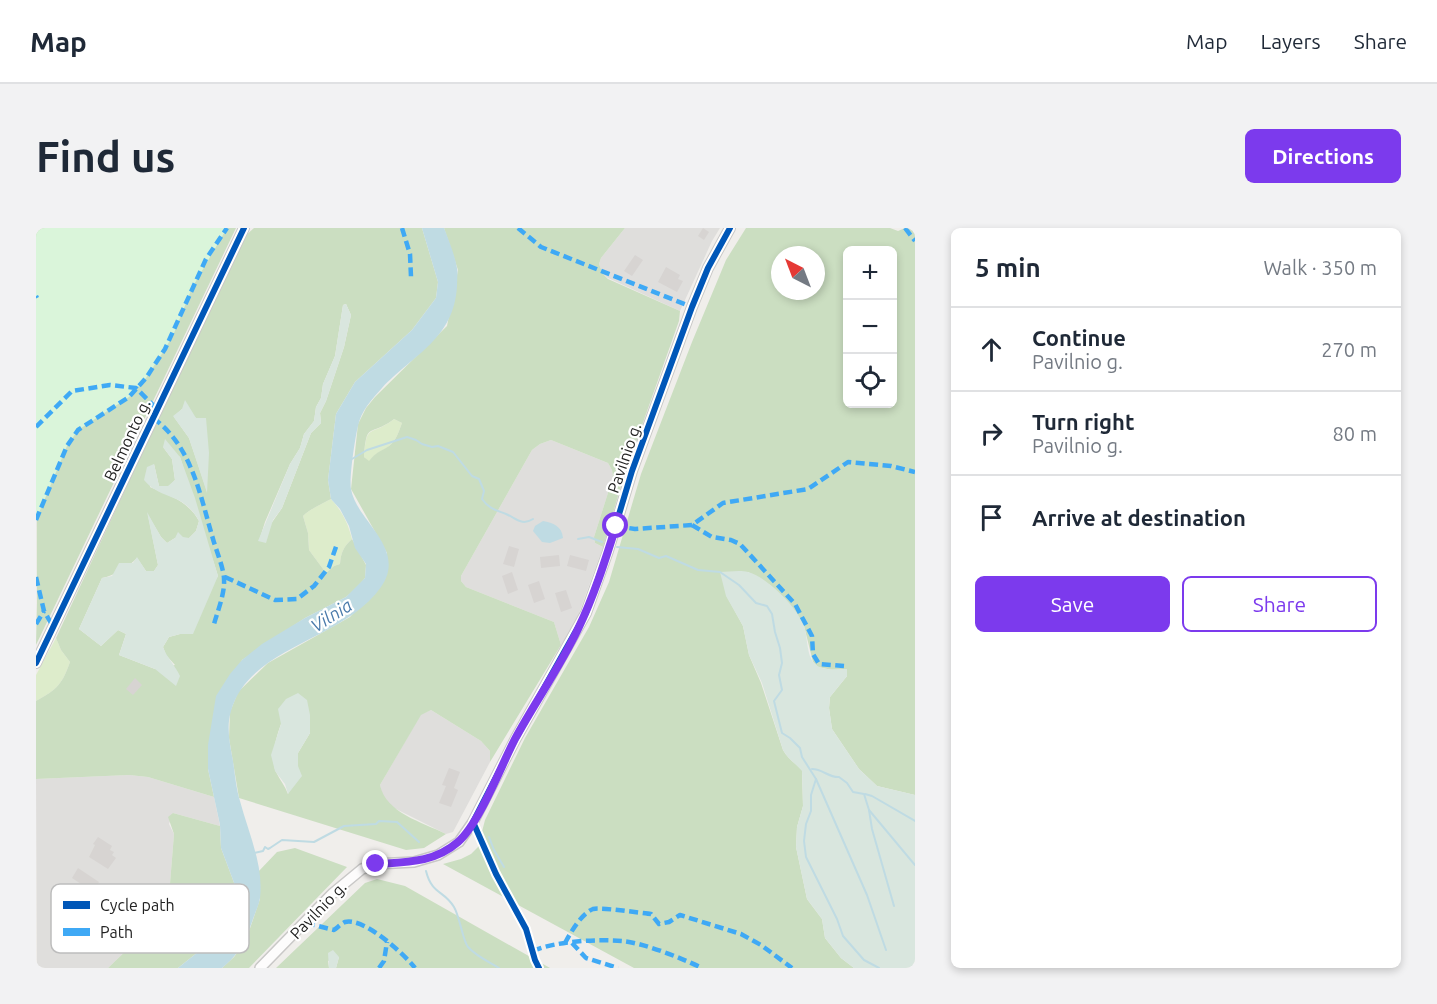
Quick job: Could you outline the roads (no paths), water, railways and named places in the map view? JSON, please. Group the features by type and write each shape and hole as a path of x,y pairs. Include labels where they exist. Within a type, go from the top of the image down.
{"street":[{"name":"Belmonto g.","path":"36,663 244,228"},
{"name":"Pavilnio g.","path":"261,968 333,893 362,868 376,864 414,862 438,855 459,842 473,822 516,738 586,613 608,551 632,471 692,307 708,268 730,228"}],"water":[{"name":"Vilnia","path":"422,228 444,228 457,270 454,304 449,320 440,333 382,388 364,410 359,421 352,467 351,489 355,501 385,547 388,573 381,587 365,605 345,620 277,657 257,672 241,689 231,711 229,736 237,786 260,873 259,901 249,928 249,884 234,884 221,848 220,825 208,769 208,745 216,696 242,660 262,644 346,597 365,578 366,564 355,548 349,526 340,509 331,499 328,480 336,414 355,382 412,330 436,298 438,282"},
{"path":"543,521 556,526 563,538 550,543 542,542 533,531 535,526"},
{"path":"197,953 236,953 222,968 178,968"}],"waterway":[{"path":"352,459 367,450 407,437 432,447 438,446 453,452 472,476 479,479 484,491 482,499 487,505 520,521 526,522 533,519"},
{"path":"578,539 589,537 602,542"},
{"path":"617,547 638,549 659,558 666,556 698,570 720,572 739,585 756,603 767,606 772,614 782,663 779,675 782,690 774,701 782,733 800,748 802,757 816,779 811,795 811,811 806,824 804,841 806,857 843,936 864,960 879,968"},
{"path":"812,769 839,777 853,792 864,794 869,810 915,865"},
{"path":"816,779 867,895 886,950"},
{"path":"865,794 915,821"},
{"path":"869,810 872,829 894,906"},
{"path":"254,853 263,851 265,847 268,849 282,840 314,842 344,826 376,824 379,821 397,822 419,842"},
{"path":"489,837 504,867"},
{"path":"426,871 435,888 454,907 468,947 499,968"}]}
